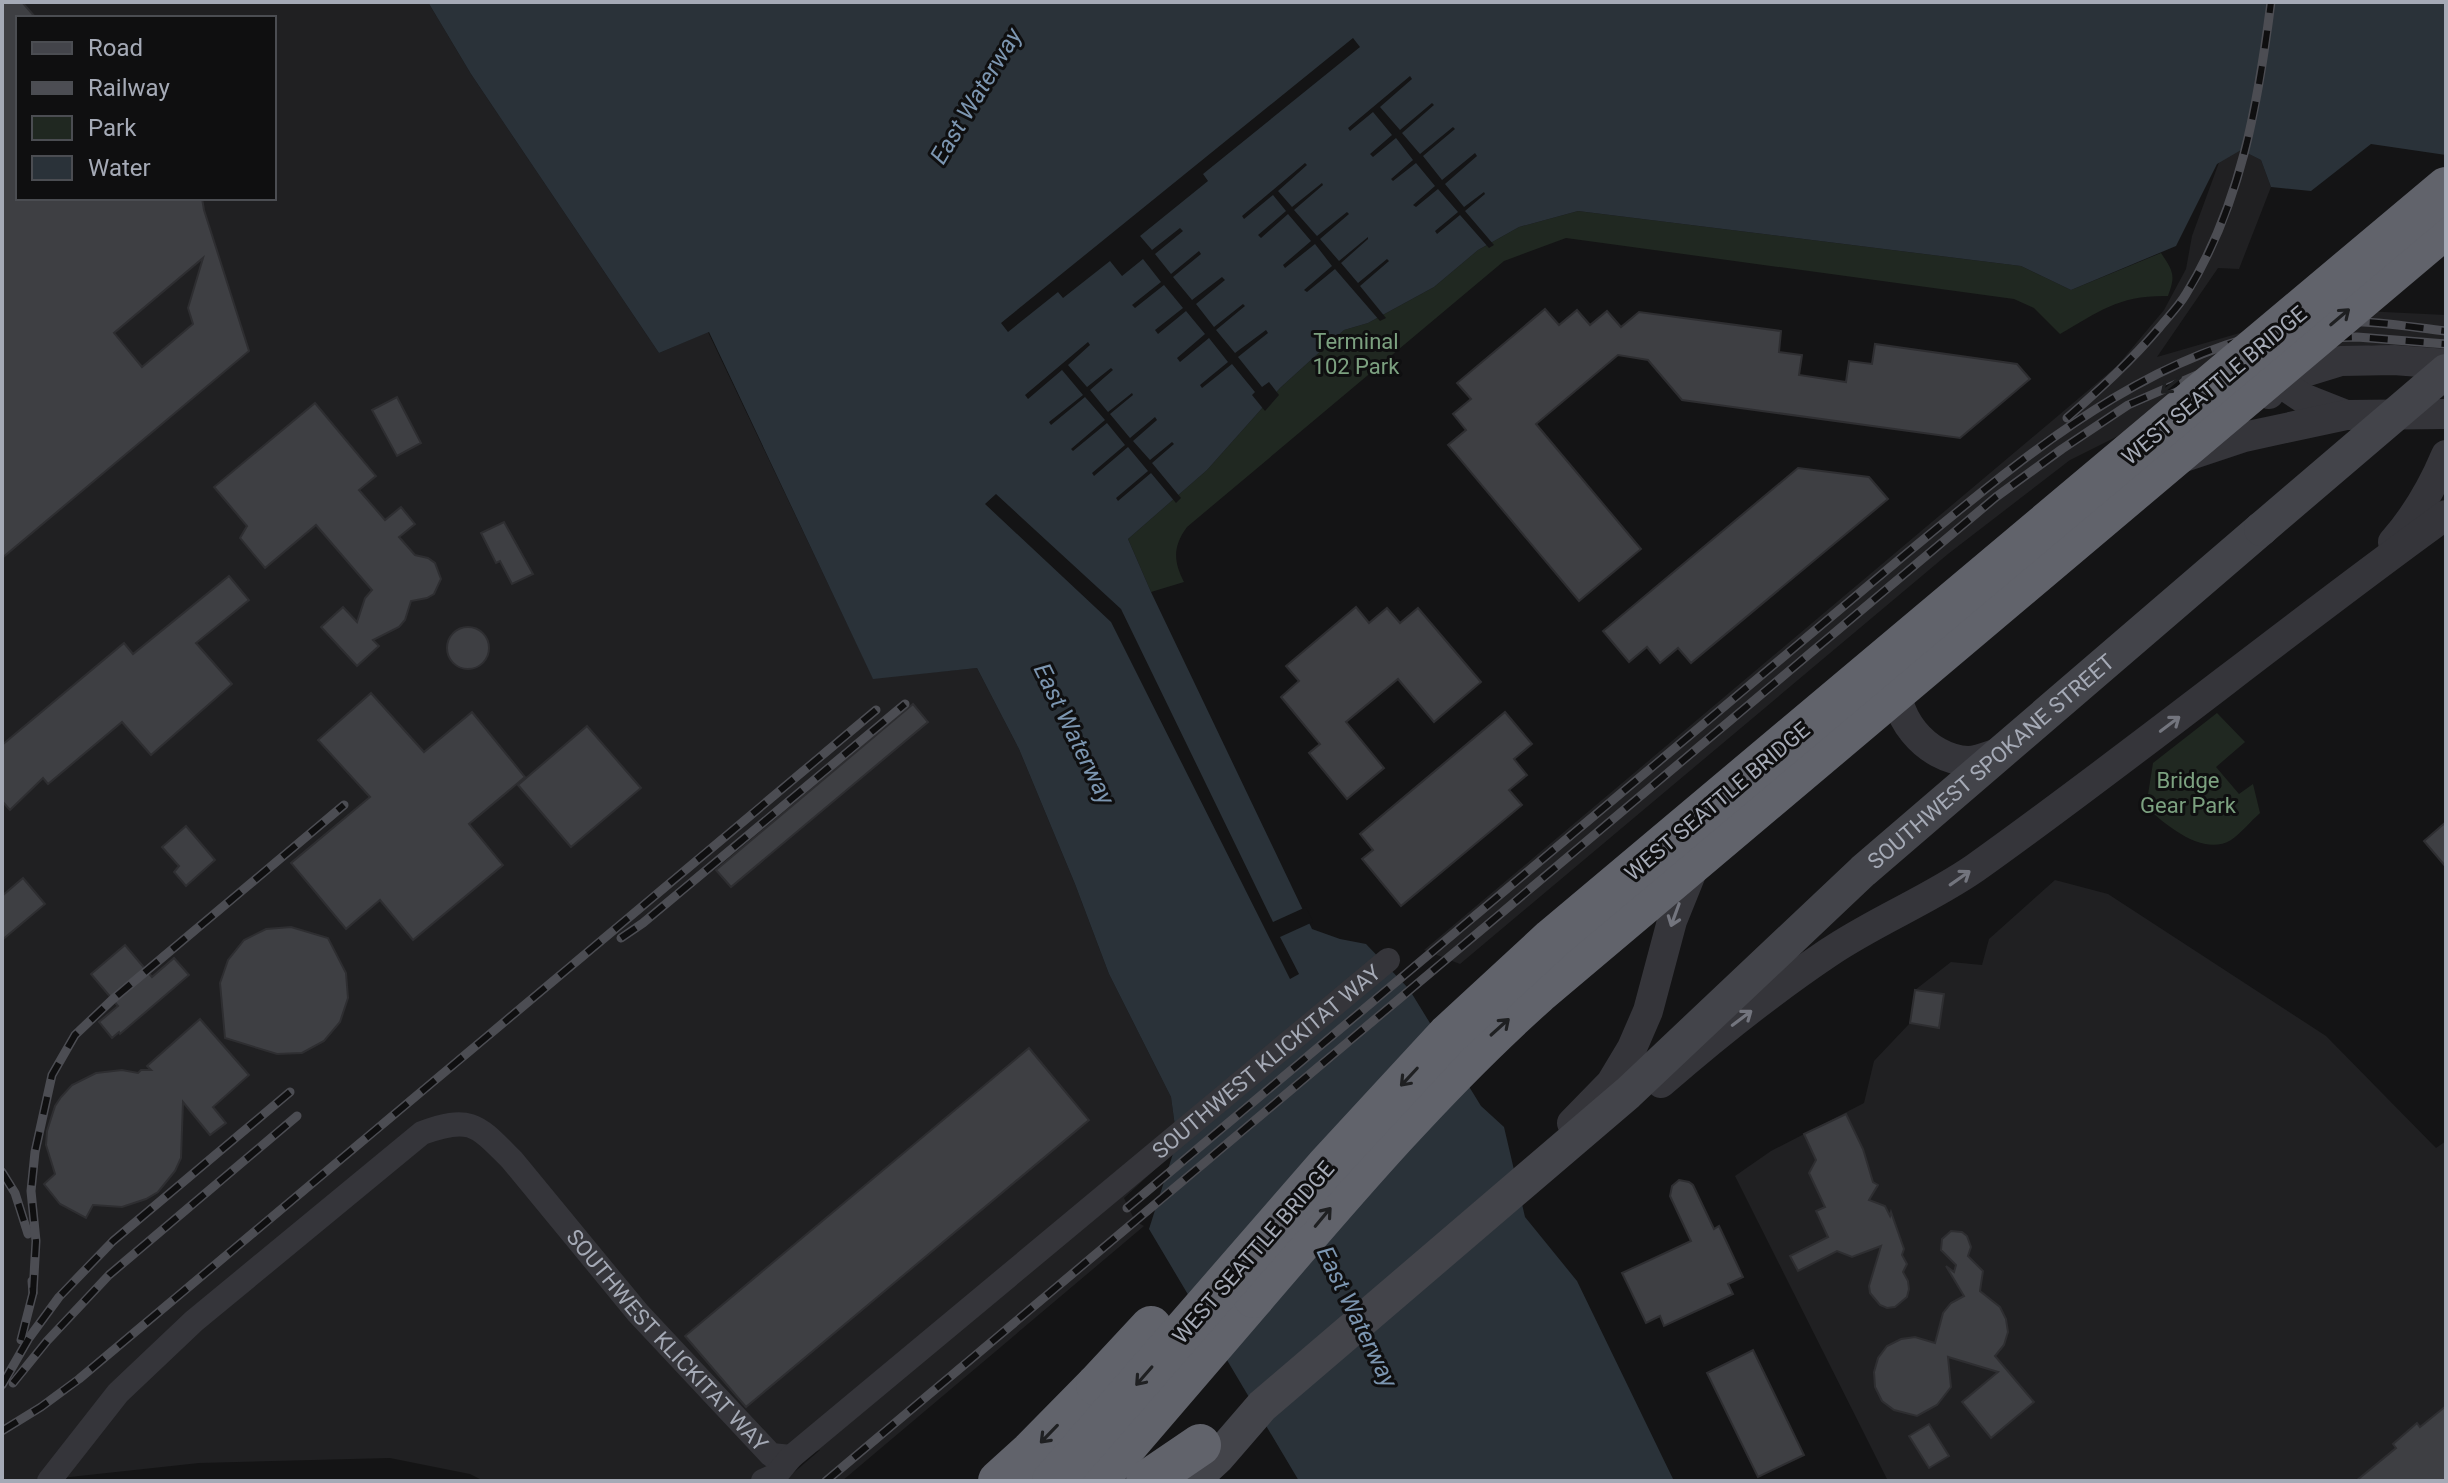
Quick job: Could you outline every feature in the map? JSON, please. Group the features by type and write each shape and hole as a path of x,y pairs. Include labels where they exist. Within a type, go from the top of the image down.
{"highway":[{"path":"999,1481 1031,1452 1161,1316 1356,1091 1438,1007 1587,877 2446,157"},
{"name":"WEST SEATTLE BRIDGE","path":"1053,1481 1327,1166 1460,1024 1552,939 2446,188"},
{"name":"WEST SEATTLE BRIDGE","path":"1096,1481 1404,1126 1492,1034 2446,227"},
{"path":"1117,1481 1254,1297"},
{"path":"1147,1481 1196,1463"}],"main road":[{"name":"SOUTHWEST SPOKANE STREET","path":"1125,1481 1196,1463 1628,1093 1863,871 1998,753 2446,371"}],"street":[{"path":"1546,1165 1554,1142 1611,1083 1632,1048 1648,1011 1672,921 1702,847 1720,815 1756,777 2173,429 2218,403 2276,380 2341,361 2394,360 2446,364"},
{"path":"2276,380 2303,398 2346,415"},
{"path":"2244,437 2276,380"},
{"path":"1998,753 1969,761 1947,757 1919,740 1901,712 1896,685 1906,652 1957,623 2120,488 2174,460 2244,437 2346,415 2446,414"},
{"path":"2365,574 2407,526 2446,455"},
{"path":"1546,1165 1572,1155 1599,1138 1700,1049 1829,952 1895,912 1947,887 2058,808 2446,515"},
{"name":"SOUTHWEST KLICKITAT WAY","path":"49,1481 118,1393 194,1321 422,1133 450,1123 470,1125 502,1150 638,1313 771,1455 791,1457 1388,960"},
{"path":"763,1481 776,1475 791,1457"}],"shaded area":[{"path":"2,2 428,2 471,74 659,353 708,332 873,678 977,668 1019,749 1109,974 1171,1097 1177,1141 1174,1152 1124,1198 1135,1221 1144,1226 842,1481 784,1481 820,1450 746,1481 484,1481 470,1474 390,1458 199,1463 33,1481 2,1481"},
{"path":"2241,150 2261,160 2271,187 2239,269 2218,268 2157,357 2323,309 2446,315 2446,354 2372,345 2295,365 2184,403 2070,460 1948,554 1460,964 1424,950 2117,366 2164,310 2186,269 2192,236 2221,157"},
{"path":"2055,880 2108,894 2326,1036 2436,1148 2446,1141 2446,1481 1888,1481 1735,1176 1771,1151 1864,1103 1874,1061 1910,1023 1915,990 1951,962 1982,965 1989,939"}],"green space":[{"name":"Terminal 102 Park","path":"1578,211 2021,266 2071,290 2161,253 2171,269 2172,283 2168,296 2136,298 2111,306 2060,334 2034,308 2014,299 1566,238 1504,261 1187,527 1176,554 1184,582 1151,592 1128,539 1207,470 1280,388 1344,330 1368,323 1434,287 1478,250 1519,227"},
{"name":"Bridge Gear Park","path":"2217,713 2245,742 2216,767 2239,794 2253,784 2260,813 2231,840 2209,845 2186,837 2146,807 2153,763"}],"water":[{"name":"East Waterway","path":"428,2 2446,2 2446,155 2371,144 2311,191 2271,187 2261,160 2241,150 2217,164 2176,246 2071,290 2021,266 1578,211 1519,227 1478,250 1434,287 1368,323 1344,330 1280,388 1207,470 1128,539 1312,929 1366,944 1409,989 1481,1106 1504,1127 1525,1217 1577,1281 1674,1481 1299,1481 1149,1229 1177,1141 1171,1097 1109,974 1019,749 977,668 873,679 709,332 659,353 471,74"}],"pier":[{"path":"1353,38 1360,47 1203,174 1208,181 1140,236 1152,250 1180,228 1183,231 1155,254 1171,274 1199,251 1201,254 1173,277 1192,300 1222,277 1225,280 1196,304 1214,327 1243,304 1245,306 1216,330 1235,353 1266,330 1268,333 1238,357 1262,387 1269,382 1279,395 1265,411 1252,395 1255,392 1232,364 1202,388 1200,385 1228,362 1209,338 1180,362 1177,358 1205,334 1186,311 1158,334 1155,330 1183,308 1164,285 1135,308 1132,305 1161,282 1143,259 1122,276 1110,261 1063,298 1058,292 1008,332 1001,323"},
{"path":"1410,76 1412,79 1380,107 1400,130 1432,103 1434,105 1402,133 1420,154 1453,127 1455,129 1423,156 1442,180 1475,153 1477,156 1445,184 1464,207 1484,192 1465,211 1494,245 1489,248 1460,215 1437,234 1435,231 1458,212 1438,189 1416,207 1413,205 1435,186 1416,163 1393,181 1391,179 1413,160 1396,138 1373,157 1370,154 1392,135 1373,112 1350,131 1348,128"},
{"path":"1305,163 1307,165 1278,191 1292,207 1322,183 1294,210 1317,236 1347,212 1349,214 1320,239 1339,261 1368,237 1341,263 1358,283 1387,259 1389,261 1360,286 1386,318 1380,321 1335,269 1307,292 1304,290 1332,266 1315,244 1285,268 1283,265 1311,241 1288,214 1261,238 1258,235 1286,211 1273,195 1244,219 1242,216"},
{"path":"1088,342 1090,345 1068,365 1087,387 1111,368 1113,370 1090,390 1108,412 1132,393 1110,414 1130,438 1155,417 1157,420 1133,441 1150,460 1172,442 1174,444 1152,463 1181,498 1176,503 1151,473 1118,501 1116,498 1148,471 1128,447 1094,476 1092,473 1125,445 1107,423 1073,451 1071,449 1105,420 1085,397 1051,425 1049,422 1083,395 1062,370 1028,399 1025,395"},
{"path":"996,494 1121,609 1273,922 1306,907 1313,922 1280,937 1299,974 1290,979 1111,622 985,504"}],"building":[{"path":"2,2 22,2 34,16 16,16 16,200 202,200 249,351 2,558","holes":["203,258 188,308 193,324 142,367 114,333"]},
{"path":"1545,309 1559,325 1577,310 1590,325 1607,311 1621,327 1639,312 1781,331 1779,352 1802,355 1799,375 1846,382 1849,361 1872,364 1875,344 2017,364 2030,379 1960,438 1682,400 1648,360 1618,355 1536,424 1641,549 1579,601 1448,445 1466,430 1453,414 1471,399 1457,383"},
{"path":"397,397 421,443 397,456 372,410"},
{"path":"315,403 376,476 359,490 385,520 401,507 415,524 399,537 415,555 435,563 441,579 434,594 411,601 405,620 399,627 373,640 379,646 357,666 321,627 343,607 357,622 365,598 372,590 316,525 265,568 240,538 247,526 214,487"},
{"path":"1798,468 1869,477 1888,499 1691,663 1678,648 1660,663 1647,647 1629,662 1603,631"},
{"path":"504,522 533,574 512,584 500,561 496,563 481,533"},
{"path":"229,576 249,600 196,643 232,684 151,755 122,722 48,784 43,778 10,810 2,801 2,745 124,643 133,654"},
{"path":"1356,607 1369,623 1387,608 1400,623 1418,608 1481,682 1434,722 1398,679 1346,722 1384,768 1347,799 1309,753 1320,744 1281,697 1299,681 1286,666"},
{"path":"468,627 483,633 489,648 483,663 468,669 453,663 447,648 453,633"},
{"path":"371,693 424,752 472,712 525,777 469,824 503,865 413,940 380,900 346,929 291,863 370,797 318,740"},
{"path":"913,704 928,722 731,887 716,870"},
{"path":"1505,712 1532,744 1514,759 1527,775 1509,790 1522,805 1401,906 1362,859 1373,850 1360,834"},
{"path":"587,726 641,788 571,847 518,785"},
{"path":"2446,822 2446,867 2424,841"},
{"path":"186,826 215,860 186,886 174,872 179,866 162,847"},
{"path":"23,878 45,904 2,940 2,896"},
{"path":"291,927 328,938 346,973 348,998 340,1022 324,1041 302,1053 277,1054 225,1038 220,983 228,960 244,940 266,929"},
{"path":"125,945 152,977 174,958 189,975 112,1038 99,1022 118,1006 91,974"},
{"path":"1915,990 1944,994 1939,1028 1910,1023"},
{"path":"200,1019 249,1075 213,1107 226,1123 210,1135 183,1102 181,1158 158,1192 122,1207 93,1205 86,1218 60,1204 44,1184 55,1174 46,1145 47,1131 61,1097 72,1085 96,1073 151,1070 147,1066"},
{"path":"1029,1048 1089,1120 746,1407 685,1336"},
{"path":"1846,1114 1863,1149 1873,1182 1878,1185 1869,1200 1885,1206 1890,1216 1891,1212 1904,1249 1902,1255 1907,1264 1903,1272 1909,1289 1907,1297 1895,1307 1880,1305 1870,1293 1869,1286 1881,1246 1852,1257 1837,1251 1798,1271 1790,1256 1828,1237 1816,1211 1825,1207 1809,1173 1816,1160 1804,1134"},
{"path":"1679,1180 1693,1185 1714,1229 1719,1226 1743,1277 1728,1284 1733,1294 1664,1326 1660,1316 1646,1323 1622,1273 1691,1241 1670,1196 1672,1186"},
{"path":"1951,1231 1967,1236 1971,1247 1968,1256 1983,1271 1980,1291 2000,1307 2006,1319 2008,1332 2004,1345 1995,1356 2034,1402 1991,1438 1962,1402 1998,1372 1948,1357 1951,1387 1937,1405 1917,1416 1894,1410 1882,1401 1875,1387 1874,1372 1878,1358 1887,1346 1915,1337 1935,1343 1943,1313 1951,1303 1964,1296 1946,1266 1954,1272 1956,1265 1941,1250 1942,1239"},
{"path":"1753,1350 1804,1455 1758,1477 1707,1373"},
{"path":"2446,1406 2446,1481 2356,1481 2396,1448 2393,1444 2417,1423 2420,1427"},
{"path":"1929,1424 1949,1456 1929,1468 1909,1436"}],"railway":[{"path":"2067,418 2159,328 2183,298 2205,260 2221,225 2244,153 2260,78 2271,2"},
{"path":"1127,1208 1907,553 2053,438 2160,373 2216,348 2275,331 2337,322 2392,324 2446,331"},
{"path":"826,1481 1996,497 2062,449 2128,405 2231,360 2286,342 2357,337 2446,344"},
{"path":"621,938 643,923 905,704"},
{"path":"2,1431 79,1379 876,710"},
{"path":"33,1293 36,1241 31,1191 35,1152 52,1075 75,1035 113,999 344,805"},
{"path":"2,1385 29,1338 59,1297 113,1241 290,1092"},
{"path":"13,1383 47,1341 109,1275 297,1116"},
{"path":"2,1172 15,1193 28,1234"},
{"path":"21,1340 33,1293 32,1281"}]}
